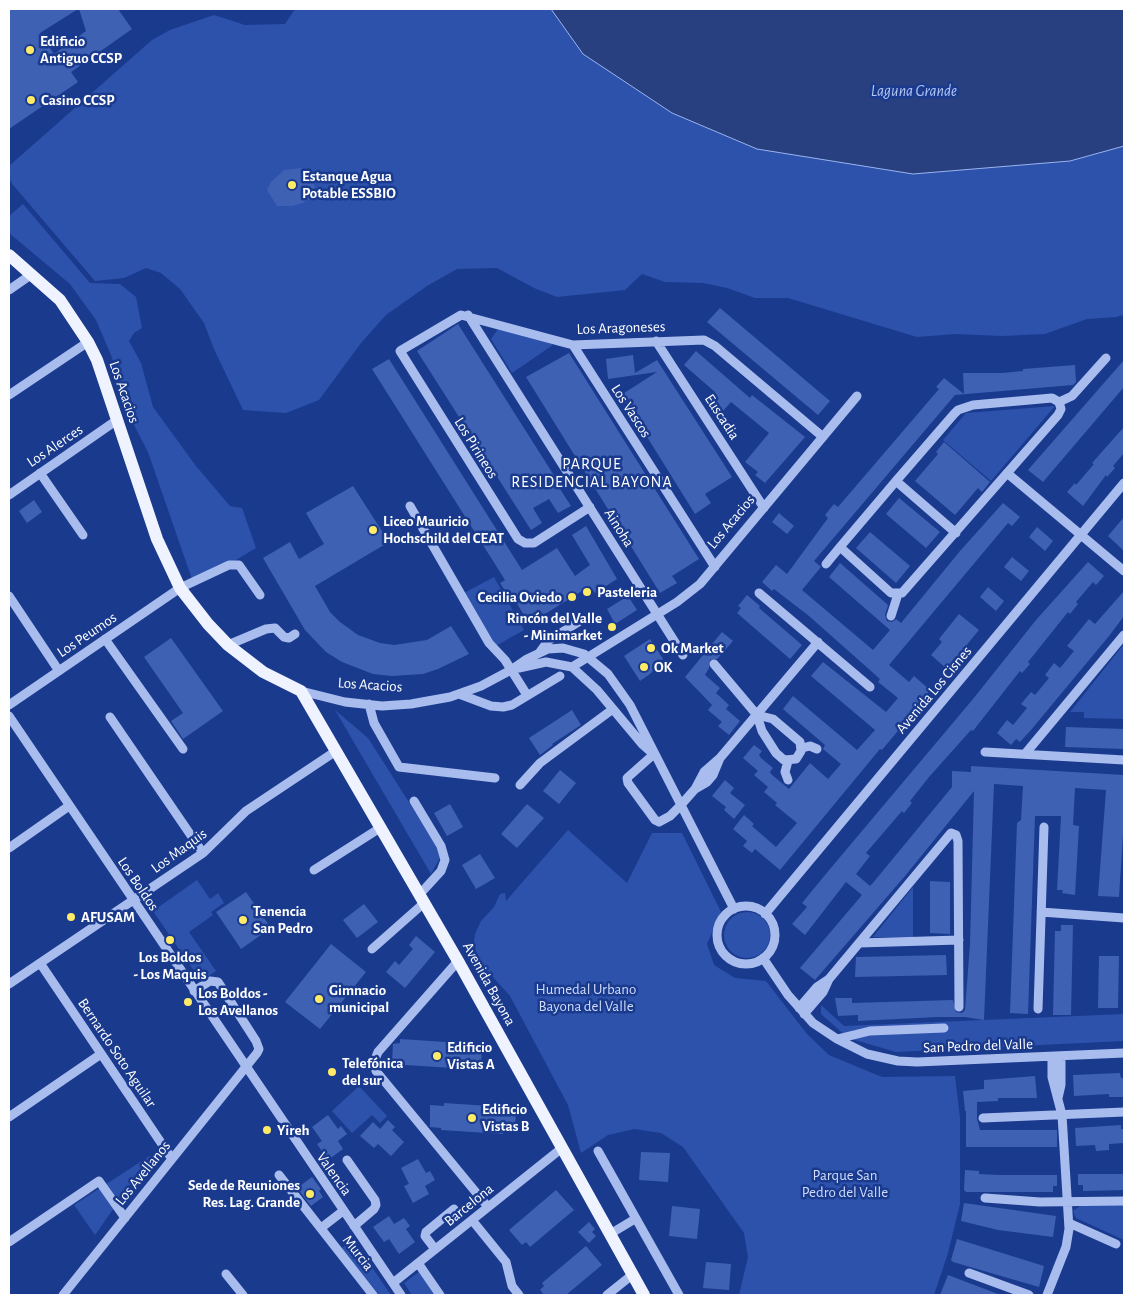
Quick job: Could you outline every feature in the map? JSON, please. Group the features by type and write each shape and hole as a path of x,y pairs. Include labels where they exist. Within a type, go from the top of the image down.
{"main road":[{"name":"Los Acacios","path":"9,255 60,300 88,342 97,360 157,539 180,588 208,624 228,645 262,672 301,691"},
{"name":"Avenida Bayona","path":"301,691 458,961 644,1295"}],"street":[{"path":"9,290 32,274"},
{"name":"Los Aragoneses","path":"468,315 573,345 697,339 710,343 823,438"},
{"name":"Los Pirineos","path":"468,315 454,317 400,351 518,539 526,543 534,543 590,507"},
{"name":"Ainoha","path":"468,315 683,655"},
{"name":"Euscadia","path":"656,341 764,508"},
{"path":"9,395 88,342"},
{"name":"Los Vascos","path":"573,345 715,567"},
{"path":"1059,402 1072,396 1106,358"},
{"name":"Los Acacios","path":"301,691 345,702 411,704 459,694 481,686 540,652 563,648 588,657 690,592 715,567 857,396"},
{"path":"826,564 954,414 963,408 973,405 1052,398 1059,402"},
{"path":"840,547 891,593 898,594 905,591 1060,412 1059,402"},
{"name":"Los Alerces","path":"9,495 117,420"},
{"path":"40,473 83,535"},
{"path":"1007,474 1124,571"},
{"path":"896,481 956,532"},
{"name":"Avenida Los Cisnes","path":"765,914 1124,483"},
{"path":"410,506 490,643 527,695"},
{"name":"Los Peumos","path":"9,704 180,588 234,563 239,564 260,595"},
{"path":"759,593 870,687"},
{"path":"891,616 898,594"},
{"path":"9,596 59,670"},
{"path":"540,652 548,641 580,621"},
{"path":"228,645 266,629 275,628 284,637 288,638 295,634"},
{"path":"1025,754 1124,635"},
{"path":"105,639 182,749"},
{"path":"654,754 627,778 628,783 655,820 664,821 694,789 714,775 720,758 818,642"},
{"path":"572,667 588,657 608,674 622,694 638,721 734,909"},
{"path":"511,670 546,662 572,667 587,679 643,746 654,754"},
{"path":"714,664 756,715 762,731 776,753 788,761 796,759 802,748 800,742 773,719 756,715"},
{"path":"459,694 491,706 502,707 512,704 560,676"},
{"path":"520,785 540,763 612,707 622,694"},
{"path":"369,704 374,723 399,767 495,778"},
{"name":"Los Boldos","path":"9,716 245,1068"},
{"path":"110,717 203,853"},
{"path":"802,748 810,746 817,749"},
{"name":"Los Maquis","path":"9,984 203,853 246,811 336,751"},
{"path":"984,752 1124,760"},
{"path":"788,761 785,772 788,780"},
{"path":"372,949 422,899 441,871 445,860 441,846 414,801"},
{"path":"9,848 69,806"},
{"path":"1038,1009 1044,827"},
{"path":"314,870 380,828"},
{"path":"801,1011 823,992 829,979 951,833 956,835 958,841 959,1007"},
{"path":"754,907 765,914 773,926 774,933 772,947 763,958 757,962 742,964 728,958 720,948 717,939 719,924 722,918 734,909 754,907"},
{"path":"1041,912 1124,918"},
{"path":"859,943 959,940"},
{"name":"San Pedro del Valle","path":"763,958 801,1011 837,1039 867,1054 898,1061 943,1062 1124,1053"},
{"path":"458,961 378,1052 374,1058 374,1067 488,1207"},
{"name":"Bernardo Soto Aguilar","path":"40,963 172,1159"},
{"name":"Los Avellanos","path":"63,1295 257,1053 258,1045 221,984 212,980 194,991"},
{"name":"San Pedro del Valle","path":"837,1039 860,1032 944,1028"},
{"path":"9,1117 101,1054"},
{"path":"1047,1295 1066,1248 1069,1223 1062,1115 1052,1077 1057,1057"},
{"name":"Valencia","path":"245,1068 401,1295"},
{"path":"983,1118 1124,1112"},
{"name":"Barcelona","path":"393,1283 562,1148"},
{"path":"598,1151 679,1295"},
{"path":"347,1160 375,1200 376,1205 374,1209 354,1226"},
{"name":"Murcia","path":"279,1175 373,1295"},
{"path":"9,1242 99,1181 125,1218"},
{"path":"985,1198 1068,1202 1124,1200"},
{"path":"435,1249 425,1236 426,1232 454,1209"},
{"name":"Murcia","path":"321,1228 343,1210"},
{"path":"610,1234 635,1218"},
{"path":"472,1220 506,1262 510,1282 519,1295"},
{"path":"1069,1223 1116,1244"},
{"path":"418,1263 440,1295"},
{"path":"970,1273 1029,1295"},
{"path":"226,1274 243,1295"},
{"path":"607,1295 632,1275"}],"green space":[{"path":"295,9 1124,9 1070,161 1124,146 1124,315 1087,319 1045,334 1002,336 955,334 917,337 788,298 755,298 727,288 703,283 665,282 642,274 625,290 557,297 534,288 497,268 457,269 427,286 386,315 361,343 319,400 286,413 243,410 214,349 204,323 180,289 161,273 146,268 124,278 95,281 13,185 9,178 9,166 152,40 170,30 214,15 245,25 285,24"},
{"path":"23,204 90,283 120,284 136,297 142,328 134,333 129,341 141,363 153,407 196,466 230,506 242,508 256,548 194,585 148,452 134,425 111,355 96,320 70,284 9,233 9,216"},
{"path":"500,326 528,334 553,345 512,373 491,339"},
{"path":"1055,406 991,481 943,440 966,413"},
{"path":"494,577 524,630 494,647 464,593"},
{"path":"1124,644 1124,719 1084,718 1084,712 1070,712"},
{"path":"335,710 368,738 442,854 431,874"},
{"name":"Parque San Pedro del Valle","path":"568,830 627,883 652,833 682,833 721,912 707,944 714,965 735,978 766,981 807,1034 829,1055 882,1077 955,1076 960,1118 960,1204 948,1253 934,1295 739,1295 748,1257 744,1233 683,1147 661,1133 634,1129 608,1135 581,1153 568,1105 510,996 484,967 477,956 474,942 475,934 481,921 494,907 500,894 505,893 506,901"},
{"path":"197,880 210,899 218,893 224,903 211,912 213,915 189,932 216,971 201,981 153,911"},
{"path":"913,887 913,937 873,937"},
{"path":"747,912 760,916 766,922 770,935 766,948 760,954 747,958 734,954 728,948 724,935 728,922 734,916"},
{"path":"821,1005 844,1026 1124,1014 1124,1041 896,1052 848,1038 821,1014"},
{"path":"359,1086 387,1116 380,1123 372,1115 352,1133 332,1111"},
{"path":"151,1155 95,1235 74,1205"},
{"path":"1082,1205 1124,1205 1124,1240 1076,1218 1073,1211"},
{"path":"353,1240 391,1295 379,1295 342,1248"},
{"path":"419,1272 435,1295 412,1295 404,1283"}],"water":[{"name":"Laguna Grande","path":"551,9 1124,9 1124,146 1070,161 913,174 757,149 672,113 583,54"}],"building":[{"path":"9,9 78,9 40,33 54,54 86,31 79,9 118,9 132,29 71,72 78,82 9,129"},
{"name":"Estanque Agua Potable ESSBIO","path":"302,168 313,180 315,189 311,198 303,203 292,206 277,206 267,190 271,182 284,170"},
{"path":"720,308 830,401 818,415 707,322"},
{"path":"458,324 555,477 553,478 571,506 558,513 549,499 533,508 542,523 531,530 417,351"},
{"path":"696,351 750,398 752,395 805,437 765,483 755,475 758,472 745,462 769,433 731,402 723,411 719,407 715,412 706,405 715,392 684,365"},
{"path":"569,353 699,559 672,576 677,583 660,593 526,377"},
{"path":"633,355 635,373 657,360 732,477 705,494 711,503 695,514 621,395 657,372 608,379 606,359"},
{"path":"389,359 522,570 557,548 575,576 590,565 572,535 586,526 617,579 595,593 590,586 529,624 512,595 509,597 500,583 505,580 372,369"},
{"path":"1124,360 1124,387 1043,482 1028,470"},
{"path":"1075,365 1076,382 1073,385 955,395 814,561 821,567 802,590 873,650 890,630 829,577 840,563 888,605 885,615 887,621 892,622 896,619 901,623 960,551 1003,503 1020,517 1012,526 1008,523 889,665 909,682 914,676 930,690 916,709 882,750 880,749 780,870 755,849 752,853 743,846 747,841 733,829 744,815 754,824 752,826 776,847 797,823 775,805 777,803 764,792 768,787 754,775 758,771 743,758 754,745 762,751 759,755 761,758 773,768 770,772 771,774 789,789 810,763 828,779 841,764 823,749 825,745 783,709 793,696 857,750 875,730 811,676 823,662 886,712 898,698 878,682 880,679 809,616 762,582 776,565 787,574 828,518 825,515 834,504 838,507 939,389 936,387 944,378 964,394 963,373 1002,373 1023,371 1023,369"},
{"path":"1124,427 1124,453 1113,466 1115,468 1107,477 1106,475 1083,506 1067,492 1075,483 1076,485 1094,464 1092,463"},
{"path":"944,442 990,482 982,492 978,488 955,515 915,481 938,454 936,452"},
{"path":"353,486 389,542 315,586 330,612 358,635 380,643 394,645 427,640 451,626 469,654 423,674 392,676 373,674 342,662 326,652 305,630 263,558 290,542 299,559 324,544 306,513"},
{"path":"899,498 940,532 926,548 886,514"},
{"path":"34,500 42,512 27,523 19,511"},
{"path":"779,513 794,526 787,534 772,522"},
{"path":"1124,517 1124,551 1108,536"},
{"path":"1037,527 1053,541 1045,551 1029,537"},
{"path":"870,532 910,566 896,583 856,548"},
{"path":"1012,557 1029,571 1021,581 1004,567"},
{"path":"1088,562 1104,576 1096,585 1093,582 1076,602 1078,604 1070,614 1068,612 1028,662 1030,664 1022,673 1020,671 973,731 971,730 929,777 910,801 912,803 904,813 902,811 866,853 870,856 856,874 870,886 872,884 952,787 952,771 971,772 971,766 1124,775 1124,818 1119,897 1098,896 1106,790 1075,788 1073,825 1079,826 1075,895 1062,893 1063,890 1057,890 1061,816 1035,816 1028,1014 1010,1013 1017,823 1021,820 1023,786 994,784 984,1020 965,1017 937,1017 858,1021 858,1015 838,1016 835,998 852,998 852,1003 953,1000 956,1012 962,1013 965,1010 970,944 974,791 905,876 815,980 800,968 862,895 846,882 805,935 792,924 807,907 802,903 973,699 1036,620"},
{"path":"988,587 1004,601 996,611 980,597"},
{"path":"1124,591 1124,616 1031,730 1020,742 1016,739 1011,745 997,733 1007,720 1013,725 1027,708 1021,704 1031,692 1035,695 1049,678 1045,675 1054,663 1060,668 1074,651 1067,646 1089,619 1095,624"},
{"path":"747,595 760,606 759,608 802,645 790,659 737,613 741,608 738,606"},
{"path":"628,596 637,610 615,624 607,609"},
{"path":"959,614 979,630 947,669 931,655 942,642 939,639"},
{"path":"722,632 733,641 717,659 710,660 709,668 705,675 720,688 716,693 729,705 726,709 740,721 729,735 718,726 722,722 708,710 712,705 685,677"},
{"path":"171,638 223,711 183,739 171,721 183,713 144,657"},
{"name":"OK","path":"650,639 663,659 650,674 640,681 624,656"},
{"path":"572,710 581,725 552,744 540,755 529,738"},
{"path":"1066,727 1124,729 1124,749 1065,747"},
{"path":"560,770 576,783 559,804 543,791"},
{"path":"725,780 734,788 730,793 745,805 734,819 724,810 726,807 712,796"},
{"path":"450,804 463,827 447,836 434,813"},
{"path":"527,804 544,818 517,848 501,834"},
{"path":"480,854 495,878 476,889 462,865"},
{"path":"930,881 950,882 950,934 930,933"},
{"name":"Tenencia San Pedro","path":"246,892 271,928 241,949 216,912"},
{"path":"364,904 378,922 357,938 343,920"},
{"path":"1061,925 1073,925 1071,1015 1053,1015 1055,931 1061,931"},
{"path":"416,936 435,952 405,988 386,972 395,961 399,965 413,949 409,945"},
{"name":"Gimnacio municipal","path":"331,944 366,972 320,1029 285,1002"},
{"path":"946,955 947,975 855,977 856,957"},
{"path":"1099,956 1119,956 1118,1008 1098,1008"},
{"name":"Edificio Vistas A","path":"400,1039 477,1044 476,1048 482,1049 481,1068 405,1065 405,1063 392,1062 393,1044 400,1043"},
{"path":"1120,1073 1121,1078 1124,1078 1124,1097 1109,1097 1109,1094 1074,1096 1073,1075"},
{"path":"1035,1076 1037,1098 998,1098 998,1101 977,1102 977,1119 980,1130 1057,1130 1057,1147 966,1147 966,1111 963,1091 984,1089 984,1080"},
{"name":"Edificio Vistas B","path":"444,1103 505,1107 504,1109 516,1110 515,1132 503,1131 503,1134 441,1130 441,1128 430,1127 430,1105 444,1106"},
{"path":"328,1115 338,1129 341,1126 347,1134 338,1141 343,1149 328,1160 317,1144 322,1141 312,1127"},
{"path":"388,1120 395,1127 392,1130 404,1142 391,1156 378,1144 374,1148 360,1136 373,1122 380,1129"},
{"path":"1121,1125 1121,1129 1124,1129 1124,1143 1109,1144 1109,1150 1096,1151 1095,1145 1076,1146 1075,1128"},
{"path":"641,1152 670,1153 668,1182 639,1180"},
{"path":"418,1159 426,1173 430,1171 435,1180 425,1186 429,1194 413,1203 404,1186 409,1184 401,1168"},
{"path":"965,1170 979,1171 979,1174 1057,1175 1057,1186 1053,1186 1053,1192 966,1192 964,1190"},
{"path":"1078,1174 1124,1174 1124,1190 1083,1191 1083,1185 1078,1185"},
{"name":"Sede de Reuniones Res. Lag. Grande","path":"312,1177 321,1189 319,1191 323,1197 311,1206 297,1188"},
{"path":"556,1190 574,1210 530,1247 526,1242 522,1245 509,1230"},
{"path":"964,1203 1056,1216 1053,1237 998,1230 961,1221"},
{"path":"672,1206 700,1209 697,1239 669,1236"},
{"path":"389,1216 394,1224 404,1218 410,1226 406,1229 415,1242 399,1254 389,1239 384,1242 373,1227"},
{"path":"589,1222 595,1229 592,1232 596,1236 589,1243 578,1232"},
{"path":"957,1239 1044,1266 1039,1287 953,1262 951,1260"},
{"path":"586,1246 602,1265 566,1295 544,1295 540,1290 544,1286 542,1283"},
{"path":"706,1262 731,1264 729,1290 703,1288"},
{"path":"948,1275 998,1294 998,1295 940,1295"}],"place":[{"name":"Edificio Antiguo CCSP","path":"30,50"},
{"name":"Casino CCSP","path":"31,100"},
{"name":"Estanque Agua Potable ESSBIO","path":"292,185"},
{"name":"Liceo Mauricio Hochschild del CEAT","path":"373,530"},
{"name":"Pasteleria","path":"587,592"},
{"name":"Cecilia Oviedo","path":"572,597"},
{"name":"Rincón del Valle - Minimarket","path":"612,627"},
{"name":"Ok Market","path":"651,648"},
{"name":"OK","path":"644,667"},
{"name":"AFUSAM","path":"71,917"},
{"name":"Tenencia San Pedro","path":"243,920"},
{"name":"Los Boldos - Los Maquis","path":"170,940"},
{"name":"Gimnacio municipal","path":"319,999"},
{"name":"Los Boldos - Los Avellanos","path":"188,1002"},
{"name":"Edificio Vistas A","path":"437,1056"},
{"name":"Telefónica del sur","path":"332,1072"},
{"name":"Edificio Vistas B","path":"472,1118"},
{"name":"Yireh","path":"267,1130"},
{"name":"Sede de Reuniones Res. Lag. Grande","path":"310,1194"}],"district":[{"name":"PARQUE RESIDENCIAL BAYONA","path":"592,473"}],"park label":[{"name":"Humedal Urbano Bayona del Valle","path":"586,998"}]}
